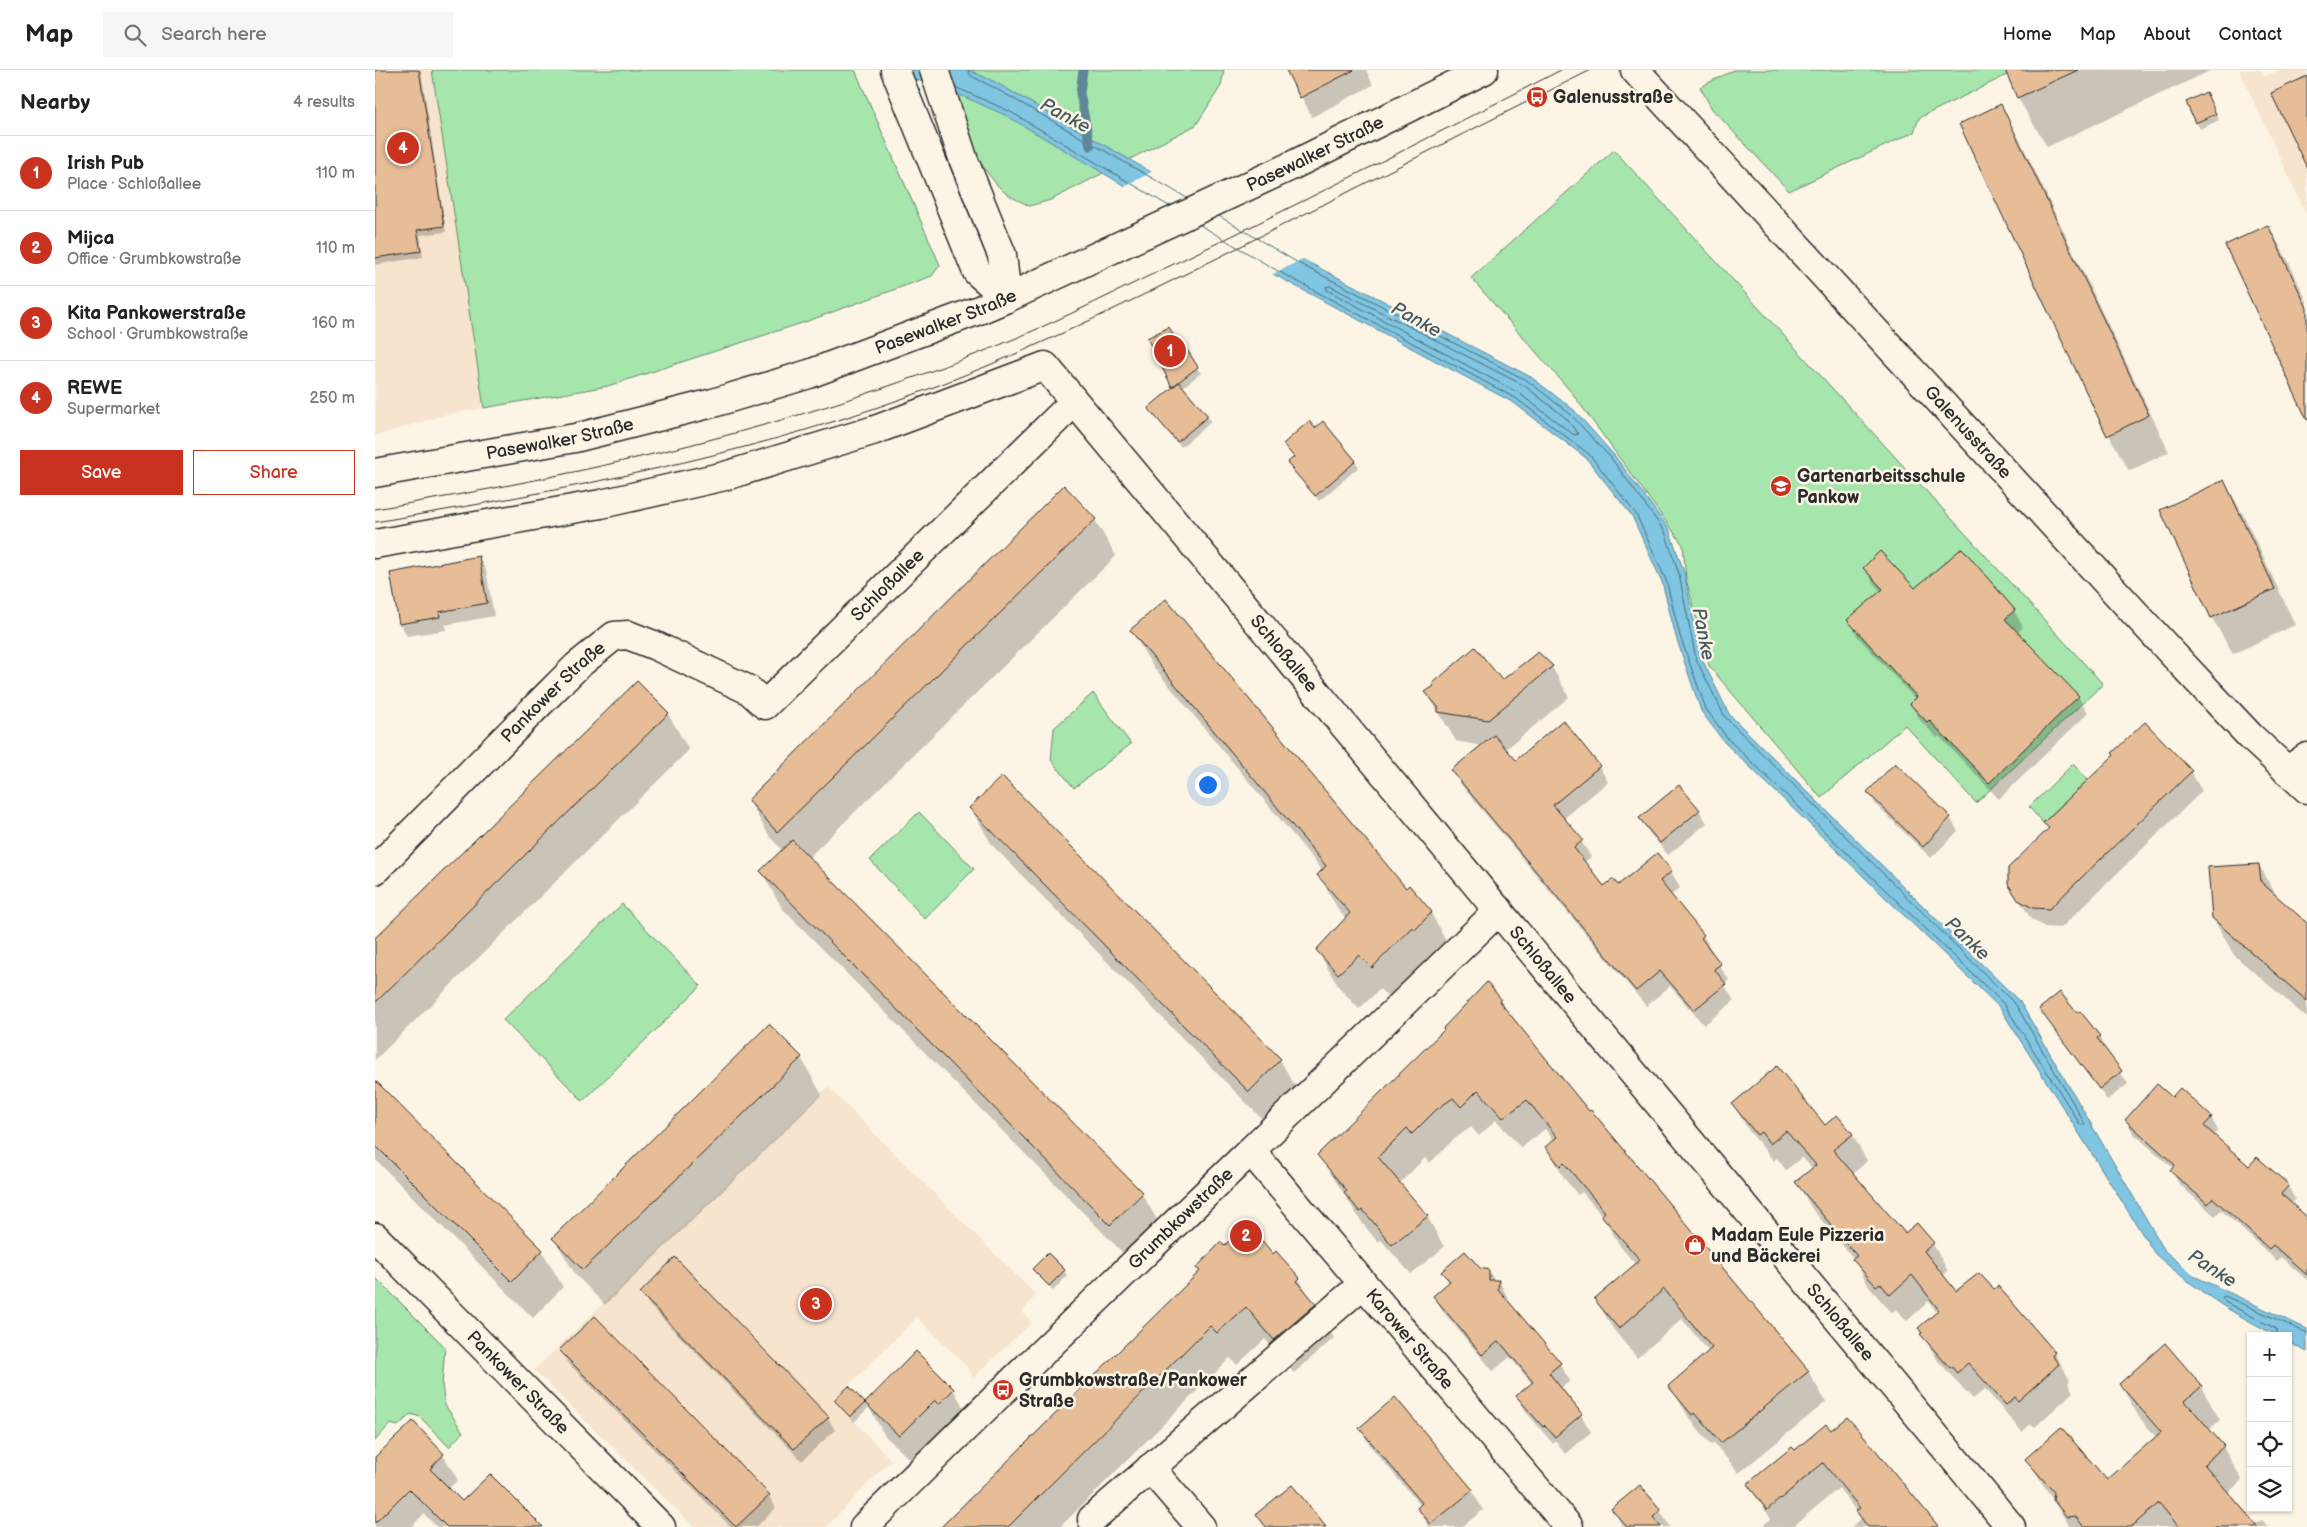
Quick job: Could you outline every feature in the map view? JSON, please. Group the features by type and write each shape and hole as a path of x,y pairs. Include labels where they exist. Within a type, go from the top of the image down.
{"main road":[{"path":"895,70 977,272 1007,298"},
{"path":"934,70 964,162 1001,255 1007,298"},
{"name":"Pasewalker Straße","path":"375,473 575,438 713,403 809,374 1007,298 1213,202 1484,70"},
{"name":"Galenusstraße","path":"1635,70 2250,736 2297,764 2307,789"},
{"name":"Schloßallee","path":"375,544 601,504 725,476 875,430 1045,366 2011,1527"},
{"name":"Schloßallee","path":"765,705 1074,402"},
{"name":"Pankower Straße","path":"375,870 537,706 601,645 614,636 628,635 656,646 749,690 765,705"},
{"name":"Grumbkowstraße","path":"865,1527 1011,1382 1499,910"},
{"name":"Karower Straße","path":"1251,1151 1569,1527"},
{"name":"Pankower Straße","path":"375,1237 661,1527"},
{"path":"1091,1519 1363,1284"},
{"path":"1150,1468 1201,1527"}],"shaded area":[{"path":"375,70 432,70 484,408 444,415 375,436"},
{"path":"2239,70 2261,70 2264,77 2280,70 2307,70 2307,215"},
{"path":"828,1087 1036,1295 1022,1312 1032,1322 973,1378 968,1368 917,1317 834,1400 891,1460 826,1527 694,1527 534,1370"}],"green space":[{"path":"432,70 855,70 940,265 932,276 805,322 608,386 484,408"},
{"path":"946,70 1224,70 1221,86 1196,125 1051,200 1029,206 1002,190 981,163 967,134"},
{"path":"1734,70 2004,70 2007,75 1919,118 1914,132 1789,191 1712,109 1700,87"},
{"name":"Gartenarbeitsschule Pankow","path":"1614,150 2103,684 1976,803 1905,725 1821,798 1709,666 1686,579 1683,545 1572,393 1471,278"},
{"path":"1093,693 1131,744 1074,788 1051,760 1054,728"},
{"path":"2073,764 2088,780 2043,823 2029,807"},
{"path":"919,812 974,869 925,919 870,860"},
{"path":"622,904 701,986 583,1101 503,1020"},
{"path":"375,1277 445,1347 442,1385 445,1405 463,1432 449,1447 420,1417 411,1414 398,1426 390,1424 375,1441"}],"water":[{"name":"Panke","path":"884,70 969,70 995,82 1302,259 1531,377 1574,410 1614,455 1669,529 1684,572 1701,657 1729,714 2020,1002 2165,1251 2196,1277 2307,1329 2307,1352 2292,1344 2292,1332 2270,1332 2249,1321 2212,1299 2155,1254 2000,1008 1724,742 1701,711 1676,637 1662,582 1632,516 1586,458 1514,403 1273,274 1007,116 949,90"}],"pier":[{"path":"1155,170 1305,258 1271,275 1122,188"}],"building":[{"path":"375,70 419,70 444,226 417,230 421,251 375,258"},
{"path":"1286,70 1354,70 1300,98"},
{"path":"2005,70 2078,70 2017,98"},
{"path":"2307,76 2307,168 2271,93"},
{"path":"2206,92 2216,114 2195,123 2186,102"},
{"path":"2001,104 2149,415 2107,436 1959,124"},
{"path":"2268,225 2307,308 2307,420 2225,245"},
{"path":"1169,327 1180,347 1184,345 1198,367 1172,387 1147,338"},
{"path":"1179,382 1208,416 1177,442 1148,408"},
{"path":"1309,421 1315,428 1323,421 1356,461 1315,496 1287,463 1294,457 1283,444"},
{"path":"2224,480 2275,589 2211,618 2160,510"},
{"path":"1064,485 1096,519 777,832 748,800"},
{"path":"1962,548 2015,610 2005,619 2079,696 1989,783 1929,720 1927,722 1910,704 1917,697 1847,620 1883,589 1863,568 1880,551 1915,588"},
{"path":"479,556 487,603 439,612 440,617 399,624 390,573"},
{"path":"1166,599 1406,888 1409,885 1432,912 1415,930 1412,927 1372,968 1359,955 1338,974 1316,950 1350,913 1317,875 1326,866 1130,630"},
{"path":"1475,647 1502,680 1538,652 1553,666 1488,720 1438,712 1438,707 1425,692 1434,686 1432,684"},
{"path":"637,681 669,713 375,1003 375,938"},
{"path":"1563,720 1600,766 1553,805 1583,840 1574,848 1604,886 1613,879 1618,885 1657,853 1672,871 1660,881 1704,935 1701,938 1721,964 1714,969 1726,984 1694,1010 1660,971 1636,991 1451,770 1494,735 1516,760"},
{"path":"2145,722 2192,771 2049,909 2033,908 2018,900 2008,884 2008,868 2049,828 2043,823 2114,755 2112,753"},
{"path":"1895,763 1951,817 1923,847 1867,792"},
{"path":"1002,776 1281,1059 1249,1092 969,808"},
{"path":"1679,785 1700,810 1660,843 1639,818"},
{"path":"792,840 1143,1193 1110,1225 760,871"},
{"path":"2259,864 2261,882 2307,923 2307,1001 2212,918 2208,867"},
{"path":"1487,982 1501,999 1499,1001 1589,1111 1591,1110 1809,1371 1721,1443 1695,1413 1692,1415 1668,1386 1712,1348 1664,1289 1619,1329 1594,1299 1640,1260 1601,1215 1605,1212 1564,1163 1560,1166 1545,1147 1557,1137 1527,1100 1503,1118 1478,1090 1461,1107 1453,1098 1436,1110 1412,1134 1407,1128 1378,1157 1428,1216 1392,1245 1363,1210 1360,1212 1344,1193 1347,1191 1317,1155 1444,1030 1443,1028"},
{"path":"2060,992 2077,1013 2080,1011 2100,1036 2097,1038 2122,1071 2099,1089 2039,1009"},
{"path":"769,1024 802,1057 583,1270 552,1238"},
{"path":"1777,1066 1825,1125 1837,1115 1853,1134 1833,1150 1905,1233 1917,1223 1934,1243 1924,1251 1956,1291 1979,1273 1994,1289 1998,1286 2055,1352 2052,1356 2059,1364 2018,1401 2015,1397 2006,1405 1968,1363 1957,1373 1951,1366 1950,1368 1920,1334 1922,1333 1918,1328 1939,1310 1912,1275 1890,1295 1880,1283 1876,1286 1852,1259 1857,1256 1795,1182 1816,1165 1786,1131 1770,1144 1761,1132 1757,1135 1732,1104"},
{"path":"375,1080 543,1250 512,1282 375,1145"},
{"path":"2157,1084 2172,1097 2180,1088 2212,1117 2204,1126 2249,1166 2257,1157 2289,1185 2281,1194 2307,1217 2307,1275 2273,1245 2269,1249 2213,1198 2208,1204 2170,1171 2175,1165 2125,1120"},
{"path":"1248,1223 1273,1254 1276,1251 1300,1278 1297,1281 1316,1304 1274,1340 1246,1307 1217,1333 1210,1326 1008,1527 941,1527 1200,1271 1196,1268 1221,1242 1224,1246"},
{"path":"1465,1251 1480,1268 1489,1270 1489,1280 1499,1280 1498,1289 1561,1363 1549,1373 1582,1414 1555,1437 1545,1425 1543,1427 1516,1396 1533,1382 1499,1341 1482,1355 1433,1296 1450,1281 1441,1272"},
{"path":"1048,1253 1065,1270 1049,1286 1032,1269"},
{"path":"675,1257 829,1417 794,1449 640,1293"},
{"path":"595,1316 770,1495 736,1527 559,1350"},
{"path":"2165,1343 2202,1386 2185,1401 2224,1446 2204,1464 2258,1527 2179,1527 2159,1503 2131,1527 2084,1527 2075,1516 2067,1517 2053,1500 2054,1492 2025,1459 2061,1427 2107,1480 2161,1432 2119,1384"},
{"path":"916,1351 954,1389 939,1404 935,1400 899,1436 865,1403"},
{"path":"849,1386 865,1403 850,1417 834,1400"},
{"path":"1395,1397 1473,1490 1431,1524 1417,1508 1422,1503 1359,1428"},
{"path":"1847,1417 1939,1527 1868,1527 1856,1511 1860,1508 1823,1463 1767,1510 1747,1484 1792,1447 1795,1450 1826,1424 1831,1430"},
{"path":"413,1421 444,1454 430,1469 462,1501 490,1474 543,1527 447,1527 409,1489 375,1523 375,1457"},
{"path":"1292,1485 1326,1527 1266,1527 1256,1514"},
{"path":"1640,1485 1661,1510 1653,1517 1661,1527 1627,1527 1611,1509"}],"waterway":[{"name":"Panke","path":"1083,70 1080,93 1090,146"}],"tram line":[{"path":"375,509 532,481 688,445 842,402 917,376 1013,340 1074,312 1308,198 1561,70"},
{"path":"375,522 591,483 733,450 804,431 942,384 1024,350 1144,294 1591,70"}],"place":[{"name":"Galenusstraße","path":"1537,97"},
{"name":"REWE","path":"403,148"},
{"name":"Irish Pub","path":"1170,351"},
{"name":"Gartenarbeitsschule Pankow","path":"1781,486"},
{"name":"Mijca","path":"1246,1236"},
{"name":"Madam Eule Pizzeria und Bäckerei","path":"1695,1245"},
{"name":"Kita Pankowerstraße","path":"816,1304"},
{"name":"Grumbkowstraße/Pankower Straße","path":"1003,1390"}]}
